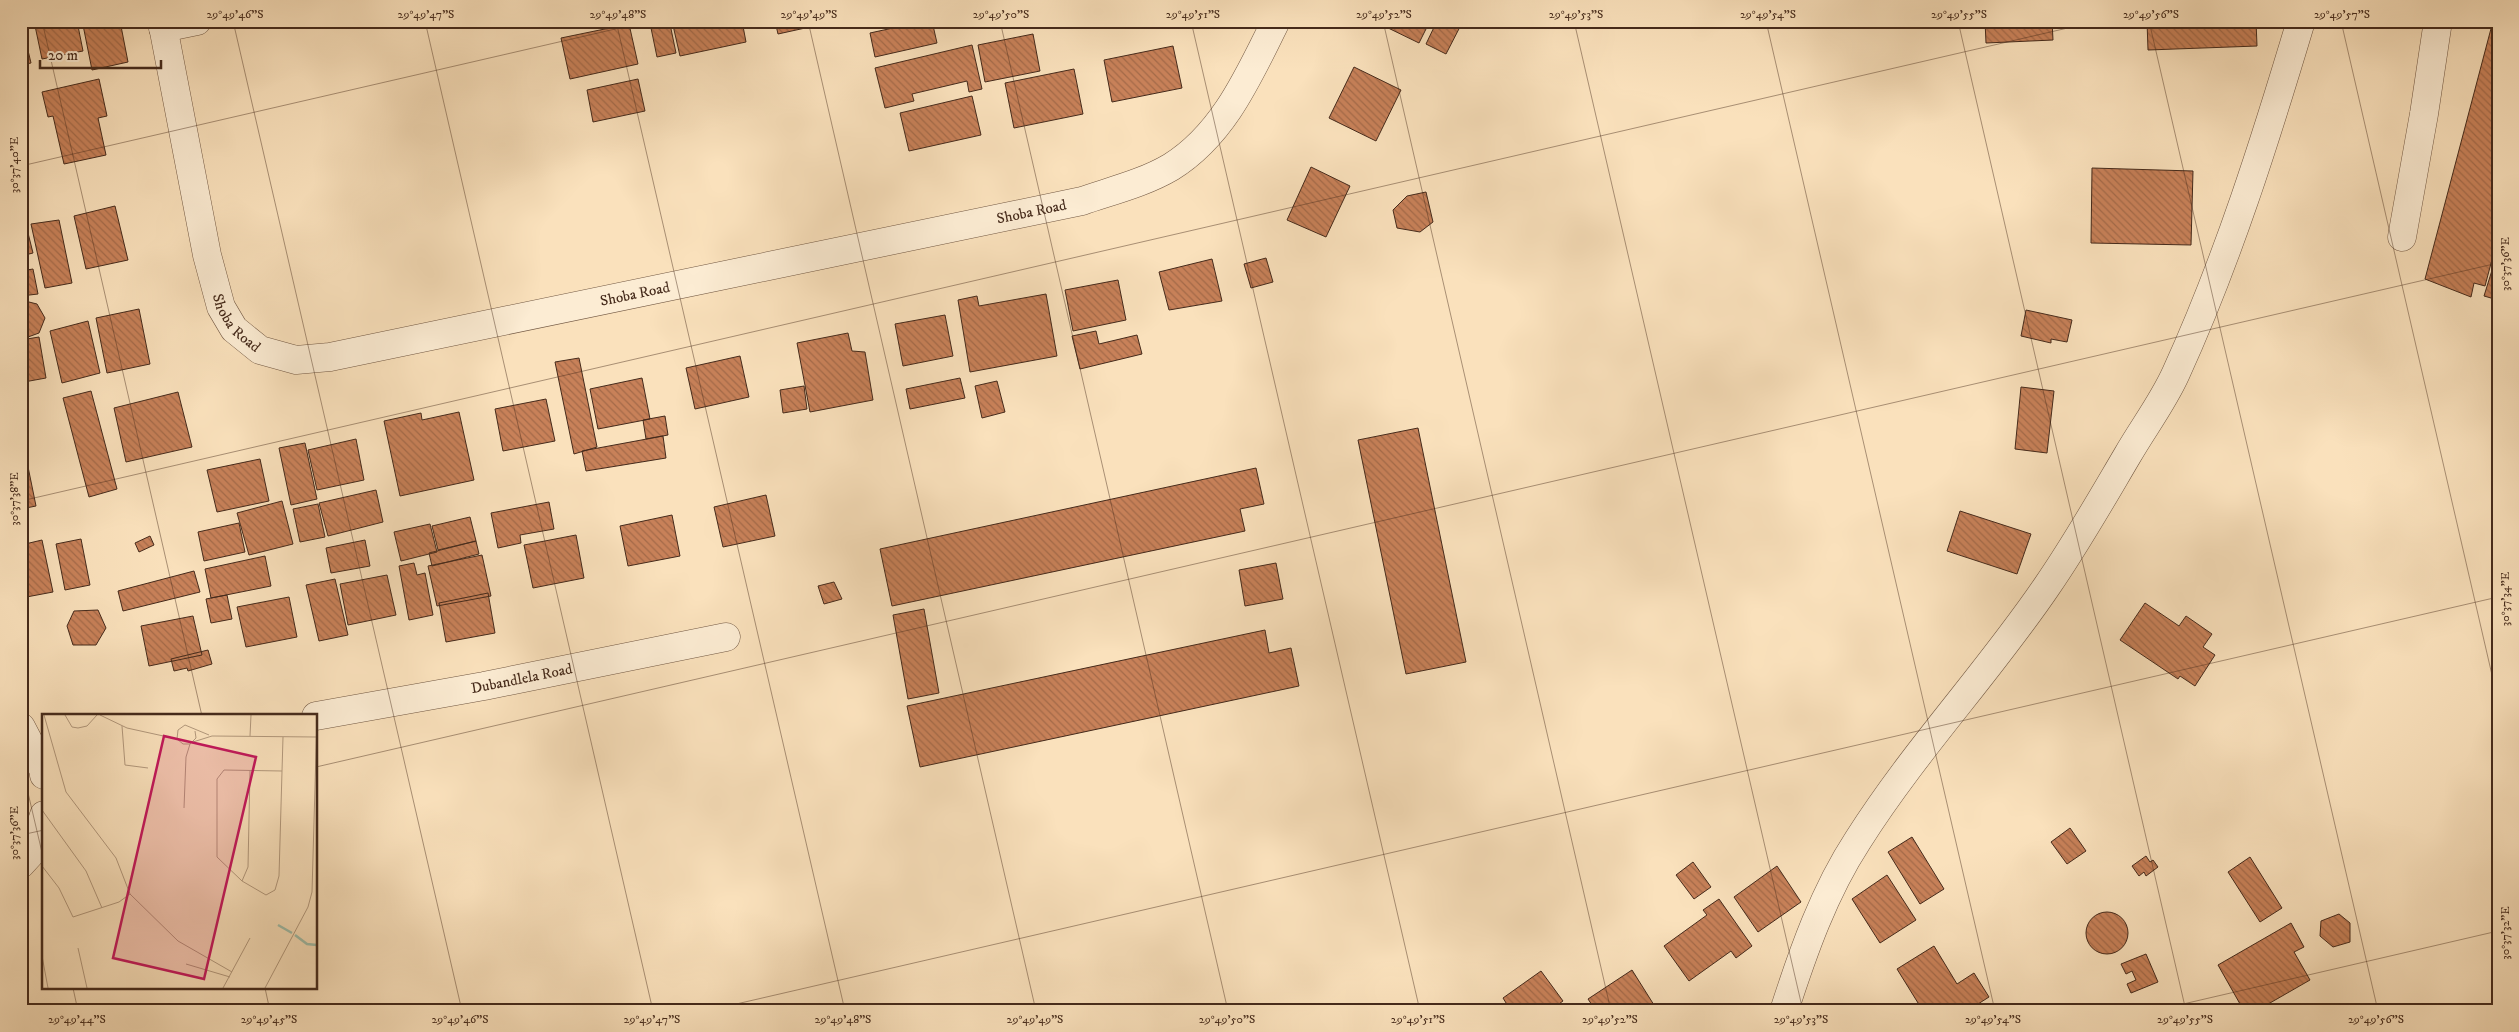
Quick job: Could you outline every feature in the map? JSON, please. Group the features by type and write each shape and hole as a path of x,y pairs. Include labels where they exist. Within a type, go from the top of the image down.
{"street":[{"path":"163,25 197,21"},
{"name":"Shoba Road","path":"163,25 207,255 221,307 234,329 260,350 296,360 330,357 1062,205 1127,186 1170,167 1202,143 1239,96 1276,21"},
{"path":"1784,1011 1803,952 1828,894 1857,841 1919,753 1992,663 2047,586 2094,514 2175,376 2210,295 2260,157 2301,21"},
{"path":"2402,237 2438,21"},
{"name":"Dubandlela Road","path":"318,716 484,686 726,638"},
{"path":"30,730 42,766"},
{"path":"21,864 32,852 42,821"}],"building":[{"path":"21,21 31,63 21,65"},
{"path":"34,21 77,21 83,51 42,59"},
{"path":"100,21 120,21 128,62 92,70 83,25"},
{"path":"672,21 742,21 746,42 680,56"},
{"path":"775,21 837,21 778,34"},
{"path":"932,21 937,43 875,57 870,33"},
{"path":"1383,21 1430,21 1419,43 1382,25"},
{"path":"1437,21 1463,21 1446,54 1426,44"},
{"path":"1985,21 2052,21 2053,40 1986,43"},
{"path":"2147,21 2256,21 2257,46 2148,50"},
{"path":"2493,21 2498,21 2498,237 2485,286 2474,283 2471,297 2425,279"},
{"path":"629,24 638,64 570,79 561,38"},
{"path":"670,24 676,53 657,57 651,28"},
{"path":"1033,34 1040,71 985,82 978,45"},
{"path":"972,45 982,89 969,92 967,81 912,94 914,101 885,108 875,68"},
{"path":"1173,46 1182,88 1112,102 1104,60"},
{"path":"1354,67 1401,90 1376,141 1329,118"},
{"path":"1074,69 1083,114 1014,128 1005,83"},
{"path":"99,79 107,116 98,118 106,155 64,164 53,116 48,117 42,92"},
{"path":"638,79 645,111 593,122 587,90"},
{"path":"972,96 981,135 909,151 900,113"},
{"path":"1311,167 1350,186 1326,237 1287,220"},
{"path":"2092,168 2193,171 2191,245 2091,243"},
{"path":"1426,192 1433,222 1420,232 1397,228 1393,210 1407,196"},
{"path":"115,206 128,260 86,269 74,216"},
{"path":"59,220 72,283 45,288 31,224"},
{"path":"28,233 33,253 21,256 21,234"},
{"path":"1266,258 1273,282 1251,288 1244,264"},
{"path":"1212,259 1222,301 1169,310 1159,272"},
{"path":"2493,267 2498,268 2498,300 2484,296"},
{"path":"33,269 38,294 21,296 21,271"},
{"path":"1118,280 1126,320 1073,331 1065,290"},
{"path":"1046,294 1057,356 970,372 958,300 977,296 979,306"},
{"path":"21,302 37,304 45,318 39,333 28,337 21,336"},
{"path":"139,309 150,364 107,373 96,318"},
{"path":"2026,310 2072,320 2067,342 2051,339 2051,343 2021,336"},
{"path":"945,315 953,356 903,366 895,324"},
{"path":"88,321 100,373 62,383 50,331"},
{"path":"1096,331 1099,344 1137,335 1142,354 1080,369 1072,336"},
{"path":"848,333 852,351 865,352 873,400 810,412 797,343"},
{"path":"39,337 46,378 24,382 21,365 21,340"},
{"path":"740,356 749,397 695,409 686,368"},
{"path":"579,358 597,447 574,454 555,362"},
{"path":"642,378 650,419 598,429 590,389"},
{"path":"960,378 965,398 910,409 906,389"},
{"path":"997,381 1005,412 982,418 975,386"},
{"path":"804,386 807,409 783,413 780,390"},
{"path":"2021,387 2054,391 2047,453 2015,449"},
{"path":"91,391 117,489 89,497 63,398"},
{"path":"178,392 192,447 126,462 114,408"},
{"path":"546,399 555,441 503,451 495,409"},
{"path":"459,412 474,480 400,496 384,421 421,413 422,420"},
{"path":"665,416 668,435 646,439 643,420"},
{"path":"1418,428 1466,662 1406,674 1358,440"},
{"path":"663,436 666,458 586,471 582,451"},
{"path":"356,439 364,480 317,490 308,450"},
{"path":"305,443 317,499 291,505 279,448"},
{"path":"21,452 25,452 36,506 21,509"},
{"path":"260,459 269,501 217,512 207,470"},
{"path":"1256,468 1264,504 1240,509 1245,531 892,606 880,549"},
{"path":"376,490 383,522 328,536 319,503"},
{"path":"766,495 775,536 723,547 714,507"},
{"path":"282,501 293,544 249,555 237,513"},
{"path":"549,502 554,529 520,535 521,543 498,548 491,513"},
{"path":"318,504 325,537 300,542 293,509"},
{"path":"1960,511 2031,534 2017,574 1947,551"},
{"path":"672,515 680,556 628,566 620,526"},
{"path":"470,517 476,541 438,550 432,526"},
{"path":"239,523 245,552 204,561 198,532"},
{"path":"430,524 437,552 401,561 394,532"},
{"path":"576,535 584,578 533,588 524,545"},
{"path":"150,536 154,545 139,552 135,543"},
{"path":"81,539 90,585 65,590 56,544"},
{"path":"42,540 53,592 21,598 21,545"},
{"path":"365,540 370,566 331,573 326,548"},
{"path":"476,541 479,554 432,566 429,553"},
{"path":"482,555 491,596 437,606 428,566"},
{"path":"265,556 271,586 211,598 205,569"},
{"path":"414,563 417,575 425,573 433,615 409,620 399,566"},
{"path":"1276,563 1283,599 1245,606 1239,570"},
{"path":"194,571 200,592 123,611 118,591"},
{"path":"387,575 396,615 348,625 340,584"},
{"path":"335,579 348,635 319,641 306,585"},
{"path":"834,582 842,599 824,604 818,586"},
{"path":"488,593 495,633 446,642 439,603"},
{"path":"227,595 232,619 211,623 206,599"},
{"path":"289,597 297,637 246,647 237,607"},
{"path":"2145,603 2179,626 2186,616 2212,634 2203,647 2215,655 2195,686 2180,676 2178,679 2120,640"},
{"path":"924,609 939,693 908,699 893,615"},
{"path":"98,610 106,628 96,645 73,645 67,626 74,611"},
{"path":"193,616 202,655 149,666 141,626"},
{"path":"1265,630 1269,653 1291,648 1299,686 920,767 907,706"},
{"path":"208,650 212,664 188,671 187,668 174,671 171,659"},
{"path":"2070,828 2086,851 2067,864 2051,842"},
{"path":"1912,837 1944,889 1920,904 1888,852"},
{"path":"2146,856 2150,862 2153,860 2158,867 2146,876 2144,872 2139,876 2132,866"},
{"path":"2250,857 2282,908 2260,922 2228,872"},
{"path":"1693,862 1711,887 1694,899 1676,875"},
{"path":"1777,866 1801,902 1758,932 1734,897"},
{"path":"1887,875 1916,920 1880,943 1852,899"},
{"path":"1719,899 1752,946 1736,958 1731,951 1689,981 1664,946 1707,915 1703,910"},
{"path":"2111,912 2119,915 2125,921 2128,933 2125,945 2119,951 2103,954 2095,951 2089,945 2086,929 2089,921 2095,915"},
{"path":"2339,914 2350,923 2350,942 2333,947 2320,936 2321,921"},
{"path":"2291,923 2304,947 2294,952 2310,980 2256,1011 2244,1011 2218,965"},
{"path":"1934,946 1957,984 1974,973 1989,997 1967,1011 1923,1011 1897,969"},
{"path":"2146,954 2158,982 2131,993 2127,984 2136,980 2132,971 2126,974 2121,964"},
{"path":"1632,970 1654,1005 1646,1011 1596,1011 1588,999"},
{"path":"1541,971 1563,1001 1549,1011 1511,1011 1503,998"}]}
